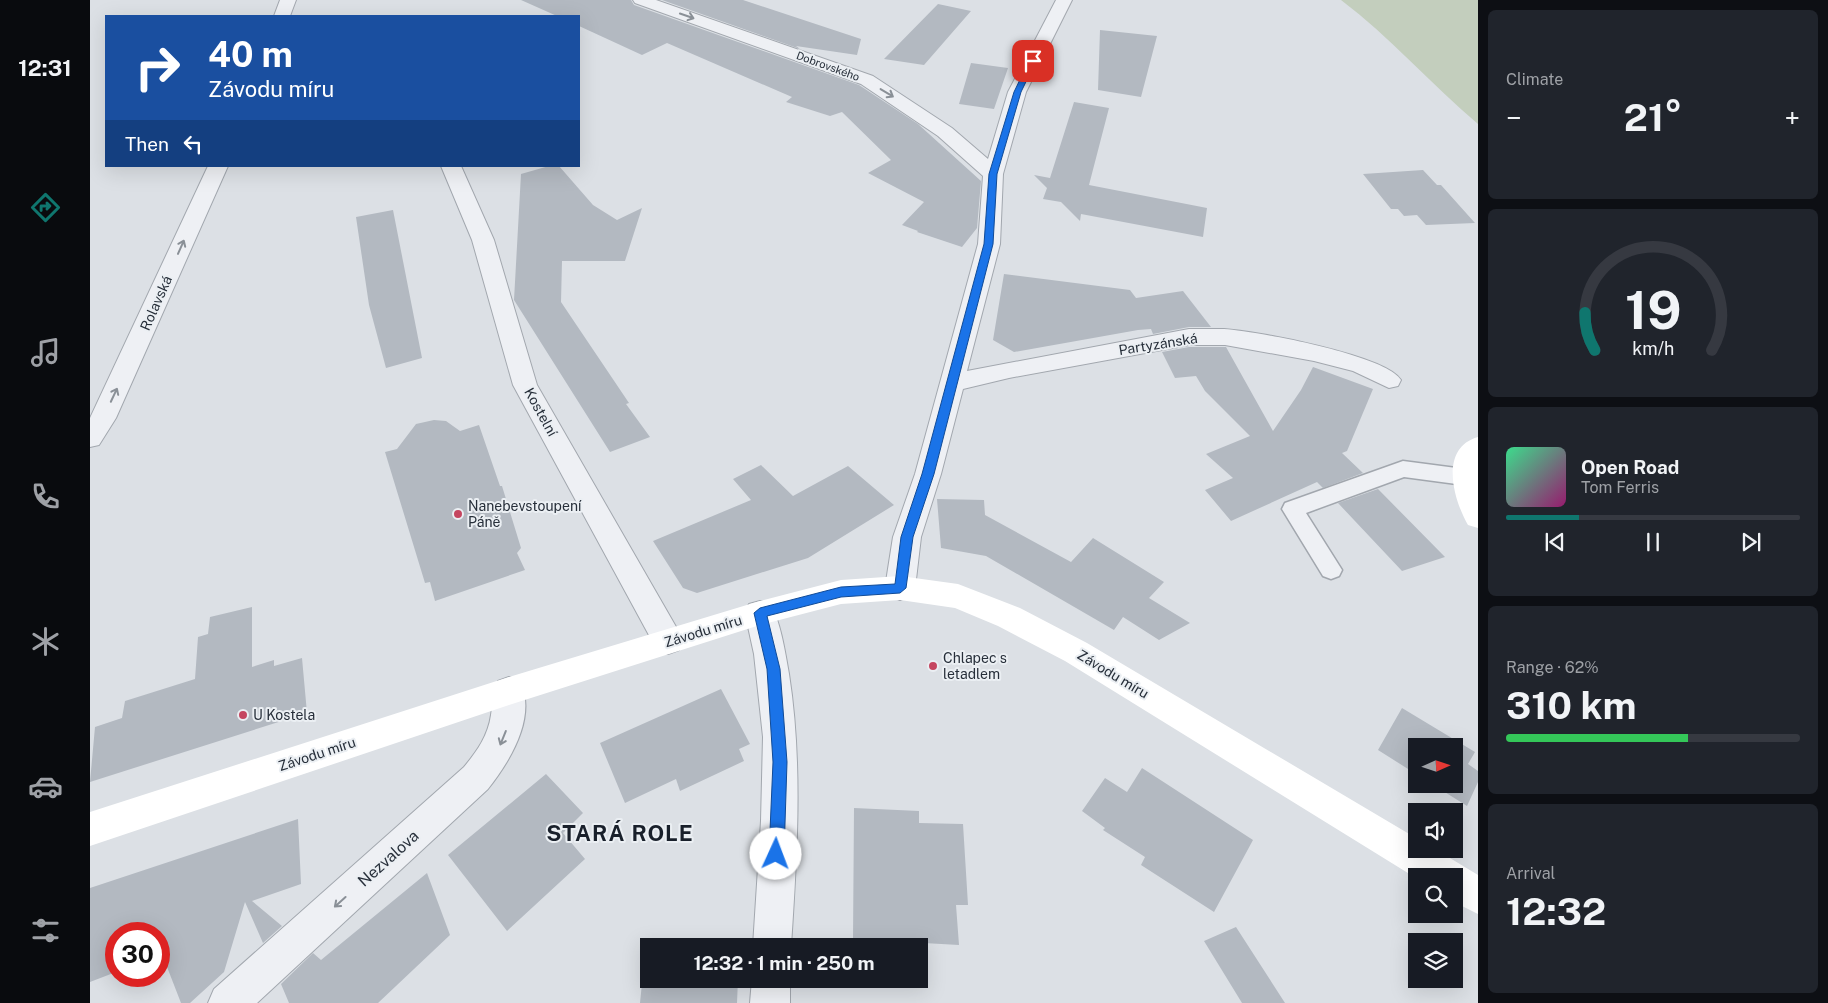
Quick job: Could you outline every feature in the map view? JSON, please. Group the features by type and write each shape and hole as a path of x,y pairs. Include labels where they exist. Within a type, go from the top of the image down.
{"main road":[{"path":"1478,446 1473,450 1464,477 1472,510 1478,517"},
{"name":"Závodu míru","path":"90,828 509,691 760,613 841,592 900,588 958,596 981,604 1076,652 1433,868"},
{"path":"1463,887 1478,896"}],"street":[{"path":"282,15 288,0"},
{"name":"Dobrovského","path":"641,0 866,80 945,132 993,174"},
{"path":"900,588 907,537 928,474 989,244 993,174 1017,92 1064,0"},
{"name":"Rolavská","path":"90,438 103,418 218,167"},
{"name":"Kostelní","path":"451,167 483,240 525,385 668,641"},
{"name":"Partyzánská","path":"953,383 1009,370 1189,337 1225,337 1314,353 1361,365 1389,380"},
{"path":"760,613 773,669 780,762 772,938"},
{"name":"Nezvalova","path":"228,1003 476,778 490,761 506,732 509,716 509,691"},
{"path":"770,1003 771,988"}],"lane":[{"path":"1331,570 1293,509 1403,468 1464,477"}],"green space":[{"path":"1341,0 1478,0 1478,124 1376,29"}],"building":[{"path":"521,0 631,0 634,5 859,85 918,124 981,181 977,228 962,247 902,225 924,202 868,173 891,160 842,112 830,116 786,102 792,97 667,43 642,55 580,26 580,15 555,15"},
{"path":"662,0 743,0 861,39 857,55 796,46 800,49"},
{"path":"938,4 971,11 924,65 884,59"},
{"path":"1100,30 1157,36 1141,97 1098,90"},
{"path":"971,63 1008,68 994,109 959,104"},
{"path":"1074,102 1109,108 1089,185 1207,208 1203,237 1081,214 1080,221 1061,202 1043,199 1047,188 1034,175 1050,178"},
{"path":"546,167 560,167 593,205 617,220 642,208 625,261 562,261 561,302 629,403 626,404 650,437 610,452 514,300 521,174"},
{"path":"1423,170 1437,185 1441,185 1475,223 1426,225 1417,215 1404,216 1398,209 1391,209 1363,174"},
{"path":"393,210 422,358 386,368 369,305 356,217"},
{"path":"1004,274 1130,290 1136,298 1183,291 1211,327 1189,327 1153,334 1151,329 1138,330 1014,352 993,340"},
{"path":"1189,347 1226,347 1273,431 1301,390 1313,367 1373,389 1347,451 1342,453 1363,473 1323,488 1317,482 1231,521 1205,490 1233,478 1206,454 1250,436 1205,391 1196,376 1175,378 1162,352"},
{"path":"434,420 446,421 460,431 479,425 500,486 502,486 521,548 517,553 525,570 435,601 430,582 425,583 385,452 397,449 416,424"},
{"path":"761,465 793,496 848,466 894,505 808,558 697,593 683,588 653,541 751,500 733,479"},
{"path":"1378,489 1445,557 1402,571 1338,503"},
{"path":"937,499 984,500 985,515 1071,562 1093,538 1164,582 1149,598 1190,623 1159,640 1123,617 1114,630 986,556 941,548"},
{"path":"252,607 252,667 274,660 274,666 302,658 307,713 90,782 95,727 122,718 125,701 195,679 198,637 208,634 210,617"},
{"path":"721,689 750,744 739,749 744,761 680,791 676,779 625,803 600,743"},
{"path":"1402,708 1452,738 1408,738 1408,769 1378,750"},
{"path":"1463,745 1475,752 1468,764 1478,771 1478,782 1467,806 1446,793 1463,793"},
{"path":"1142,768 1253,840 1214,912 1141,865 1145,857 1103,830 1105,828 1082,811 1105,778 1127,792"},
{"path":"546,774 583,813 563,833 585,859 507,931 448,855"},
{"path":"854,808 919,811 919,823 963,824 968,905 956,905 959,945 928,943 928,938 853,938"},
{"path":"298,819 301,884 252,901 282,926 263,943 245,902 224,972 190,1003 181,1003 170,975 170,922 105,922 105,976 90,982 90,888"},
{"path":"427,873 450,935 378,1003 289,1003 281,984 313,953 321,960"},
{"path":"1236,927 1285,1003 1242,1003 1204,941"},
{"path":"642,988 738,988 737,1003 640,1003"}],"place":[{"name":"Nanebevstoupení Páně","path":"458,514"},
{"name":"Chlapec s letadlem","path":"933,666"},
{"name":"U Kostela","path":"243,715"}],"district":[{"name":"STARÁ ROLE","path":"620,833"}],"route":[{"path":"776,854 780,762 773,669 760,613 811,598 841,592 900,588 907,537 928,474 989,244 993,174 1017,92 1033,61"}]}
